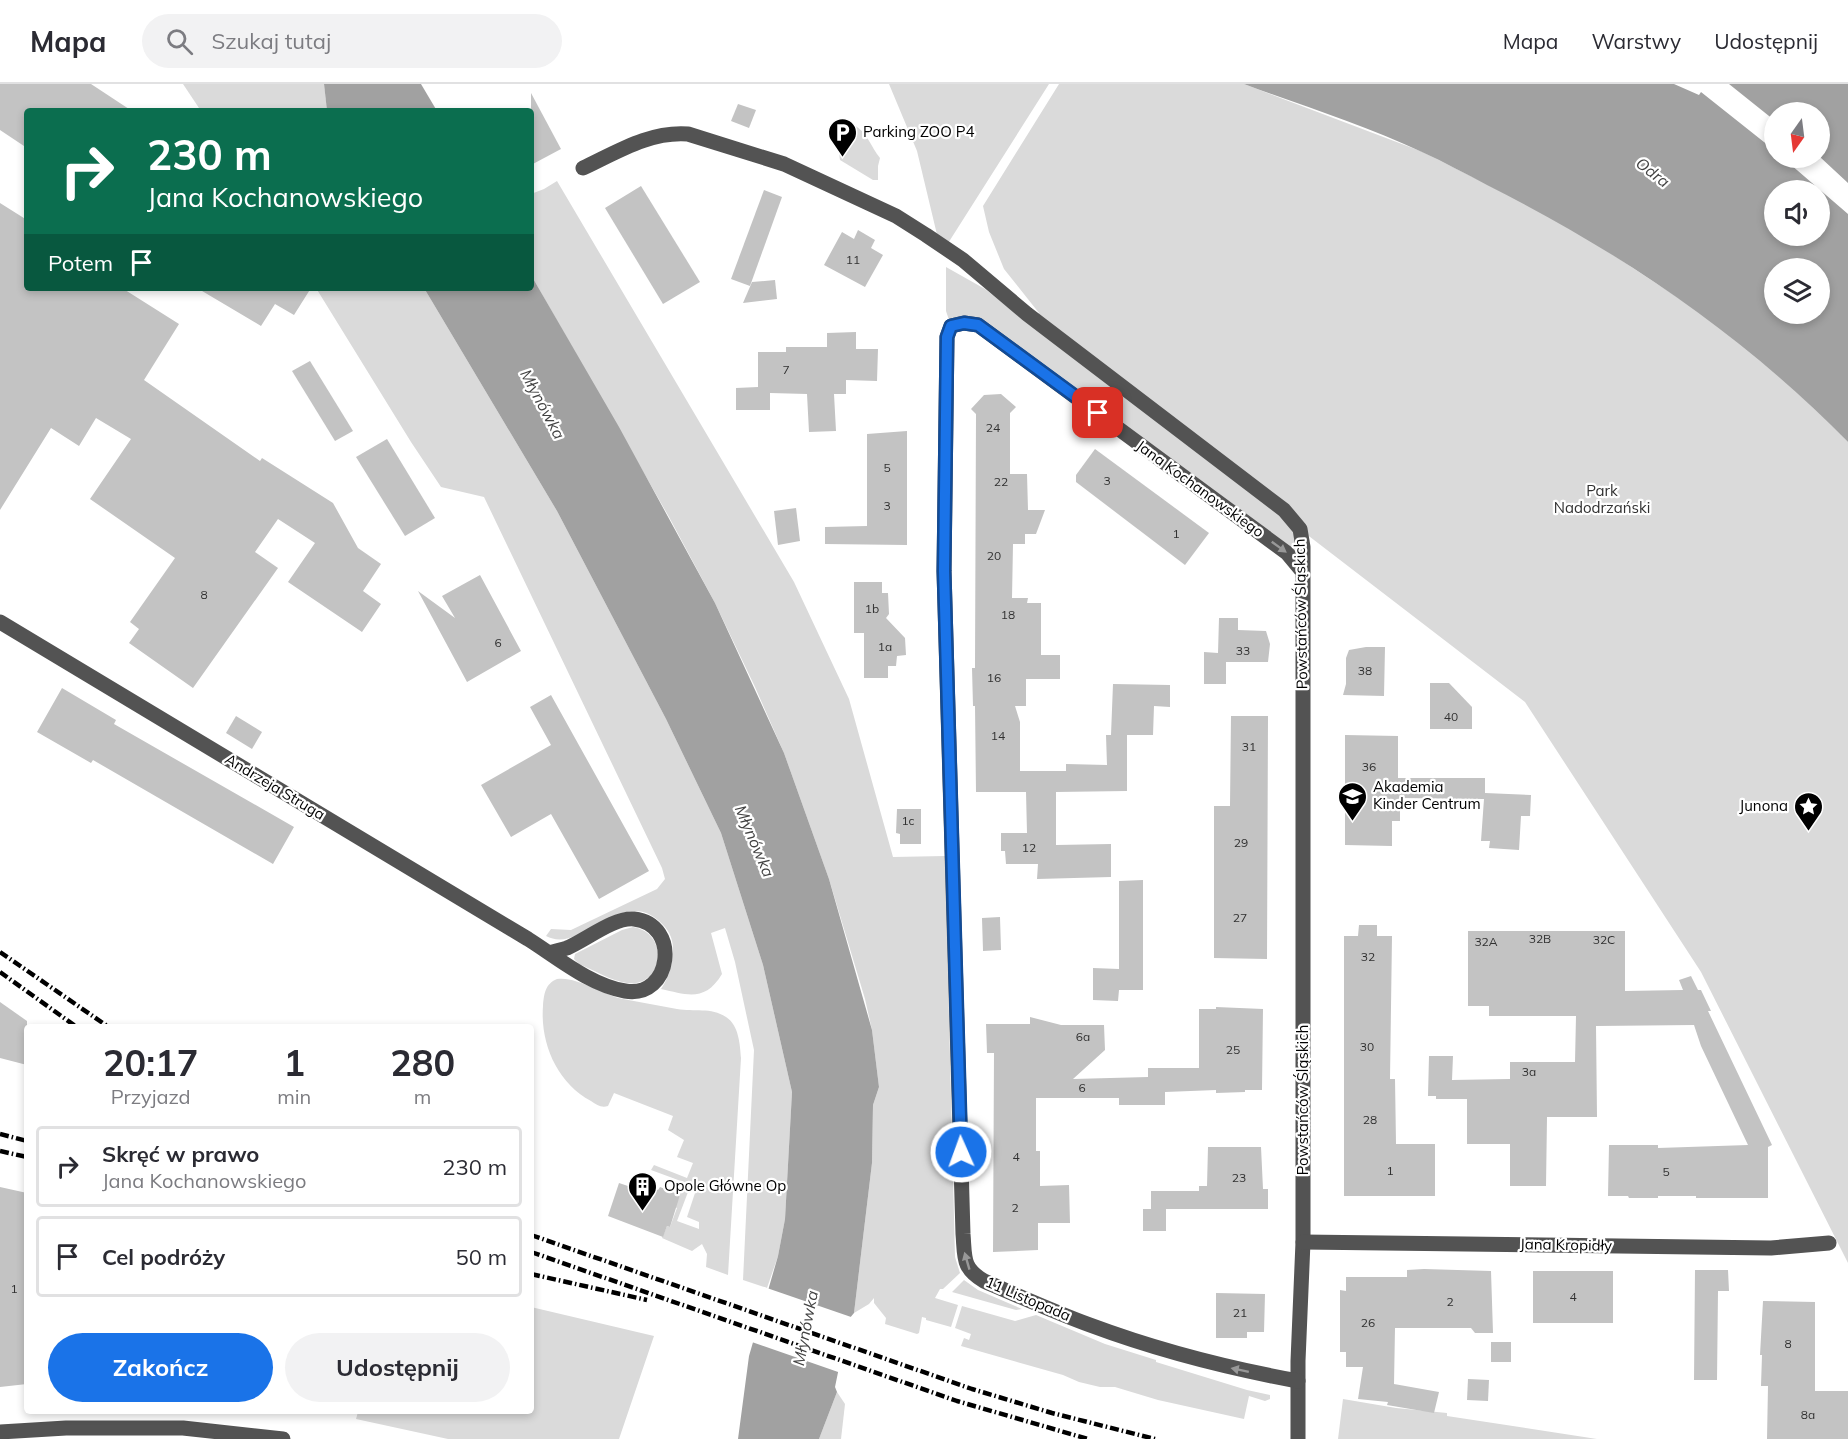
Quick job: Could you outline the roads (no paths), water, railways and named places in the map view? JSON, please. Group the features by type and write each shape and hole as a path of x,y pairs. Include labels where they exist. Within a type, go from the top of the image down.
{"street":[{"name":"Powstańców Śląskich","path":"584,168 656,135 673,132 687,134 784,164 896,216 963,260 1027,314 1284,510 1300,529 1303,546 1303,1242 1298,1439"},
{"name":"11 Listopada","path":"978,325 964,323 951,326 947,337 944,571 964,1258 972,1274 984,1281 1088,1325 1230,1368 1298,1381"},
{"name":"Jana Kochanowskiego","path":"978,325 1287,553 1302,571"},
{"name":"Andrzeja Struga","path":"0,622 549,953 574,971 627,992 645,989 658,979 663,971 666,952 661,934 653,926 645,921 626,919 567,948 549,953"},
{"name":"Jana Kropidły","path":"1303,1242 1771,1248 1829,1243"},
{"path":"0,1432 66,1428 183,1428 283,1439"}],"water":[{"path":"324,84 421,84 435,108 327,108"},
{"name":"Odra","path":"1244,84 1674,84 1699,95 1701,92 1764,142 1764,168 1795,168 1809,180 1764,180 1764,246 1830,246 1830,198 1848,214 1848,442 1808,403 1723,331 1633,268 1537,211 1455,168 1356,124"},
{"path":"1729,84 1848,84 1848,183 1830,166 1830,102 1764,102 1764,112"},
{"name":"Młynówka","path":"534,280 619,427 715,603 784,753 829,879 872,1030 879,1087 873,1105 872,1163 854,1313 849,1319 835,1387 837,1392 819,1439 738,1439 749,1356 778,1256 785,1219 792,1092 763,965 721,833 666,719 557,511 426,291 534,291"}],"railway":[{"path":"0,952 104,1024"},
{"path":"0,972 72,1024"},
{"path":"0,1134 24,1140"},
{"path":"0,1151 24,1156"},
{"path":"534,1236 972,1389 1052,1413 1155,1439"},
{"path":"534,1253 957,1401 1088,1439"},
{"path":"534,1275 647,1300"}],"place":[{"name":"Parking ZOO P4","path":"842,158"},
{"name":"Akademia Kinder Centrum","path":"1352,822"},
{"name":"Junona","path":"1809,832"},
{"name":"Opole Główne Op","path":"643,1212"}],"park label":[{"name":"Park Nadodrzański","path":"1602,500"}]}
